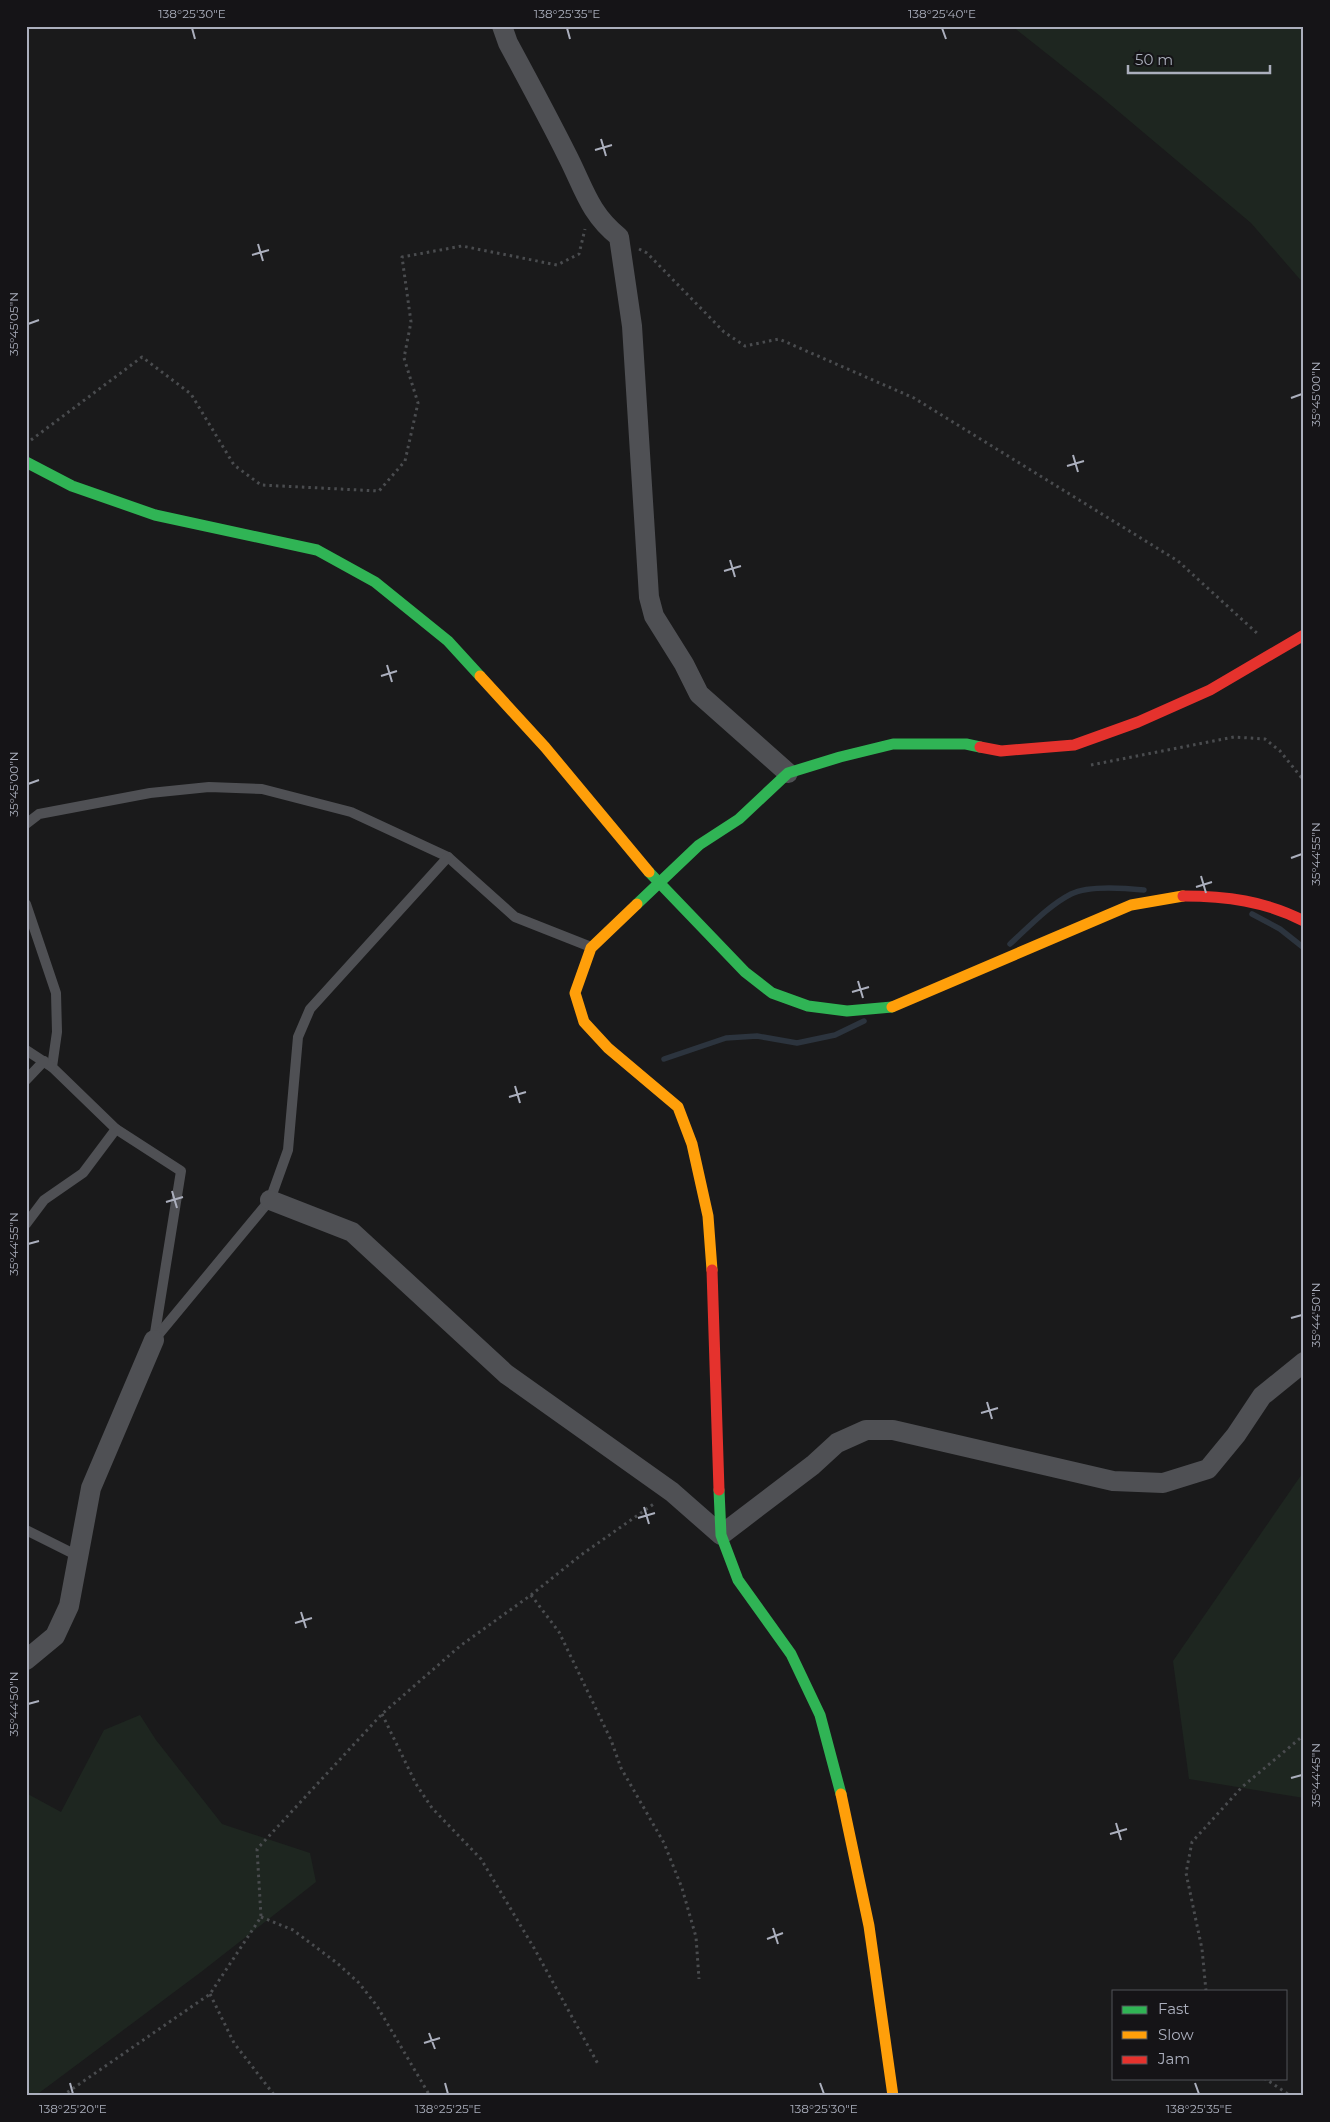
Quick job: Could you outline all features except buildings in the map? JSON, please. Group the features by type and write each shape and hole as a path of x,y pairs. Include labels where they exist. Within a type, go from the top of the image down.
{"street":[{"path":"502,26 508,43 568,156 591,206 604,225 620,237 632,326 649,587 654,616 684,664 699,694 788,773"},
{"path":"26,462 72,486 155,515 317,550 375,582 448,641 545,746 658,883 745,972 772,993 808,1006 847,1011 890,1007 1131,904 1179,896 1215,896 1251,901 1282,910 1304,921"},
{"path":"893,2096 869,1926 839,1786 820,1715 791,1654 738,1580 721,1535 714,1367 714,1288 708,1216 692,1144 678,1107 608,1048 584,1022 575,993 592,948 699,845 739,819 788,773 840,757 893,744 966,744 1001,751 1074,745 1138,722 1210,690 1304,635"},
{"path":"270,1200 352,1232 506,1374 672,1492 721,1535"},
{"path":"26,1660 55,1636 69,1606 91,1488 154,1340"},
{"path":"721,1535 813,1465 837,1443 866,1430 893,1430 1113,1481 1163,1483 1208,1469 1236,1435 1262,1396 1304,1362"}],"lane":[{"path":"26,824 39,814 150,793 209,787 262,788 351,812 448,857 515,917 592,948"},
{"path":"154,1340 270,1200 288,1150 298,1037 310,1009 448,857"},
{"path":"26,904 56,993 57,1032 48,1064 26,1080"},
{"path":"26,1050 48,1064 116,1129 181,1171 154,1340"},
{"path":"26,1224 44,1200 83,1173 116,1129"},
{"path":"26,1530 78,1556"}],"path":[{"path":"26,443 142,357 191,394 234,465 261,485 379,491 404,461 418,403 404,358 411,322 402,257 462,246 557,265 579,254 591,206"},
{"path":"620,237 647,253 724,332 745,346 779,339 914,398 1178,562 1276,652"},
{"path":"1082,767 1234,737 1265,740 1280,751 1301,777 1304,777"},
{"path":"62,2096 210,1994 261,1917 257,1849 382,1714 460,1646 531,1595 580,1555 672,1492"},
{"path":"531,1595 559,1632 611,1740 621,1768 664,1843 682,1888 696,1937 699,1979"},
{"path":"382,1714 416,1784 432,1808 481,1859 534,1948 598,2064"},
{"path":"1206,1990 1202,1949 1186,1874 1192,1842 1242,1787 1304,1735"},
{"path":"261,1917 292,1930 337,1963 359,1983 377,2006 430,2096"},
{"path":"210,1994 234,2043 274,2096"},
{"path":"1267,2080 1291,2096"}],"shaded area":[{"path":"1012,26 1304,26 1304,284 1251,223 1099,95"},
{"path":"1304,1471 1304,1798 1189,1779 1173,1661"},
{"path":"140,1715 156,1740 222,1824 310,1853 316,1882 201,1972 35,2096 26,2096 26,1793 61,1812 104,1730"}],"waterway":[{"path":"1010,944 1047,911 1071,894 1097,888 1144,890"},
{"path":"1252,914 1280,929 1304,948"},
{"path":"664,1059 726,1038 757,1036 797,1043 835,1035 864,1021"}],"traffic: fast":[{"path":"26,462 72,486 155,515 317,550 375,582 448,641 480,676"},
{"path":"637,904 699,845 739,819 788,773 840,757 893,744 966,744 980,747"},
{"path":"649,872 745,972 772,993 808,1006 847,1011 892,1007"},
{"path":"719,1490 721,1535 738,1580 791,1654 820,1715 841,1794"}],"traffic: slow":[{"path":"480,676 545,747 649,872"},
{"path":"892,1007 1131,905 1183,896"},
{"path":"637,904 591,948 575,993 584,1022 608,1048 678,1107 692,1144 708,1216 712,1270"},
{"path":"841,1794 869,1926 893,2096"}],"traffic: jam":[{"path":"980,747 1001,751 1074,745 1138,722 1210,690 1304,635"},
{"path":"1183,896 1215,897 1260,904 1304,921"},
{"path":"712,1270 719,1490"}]}
